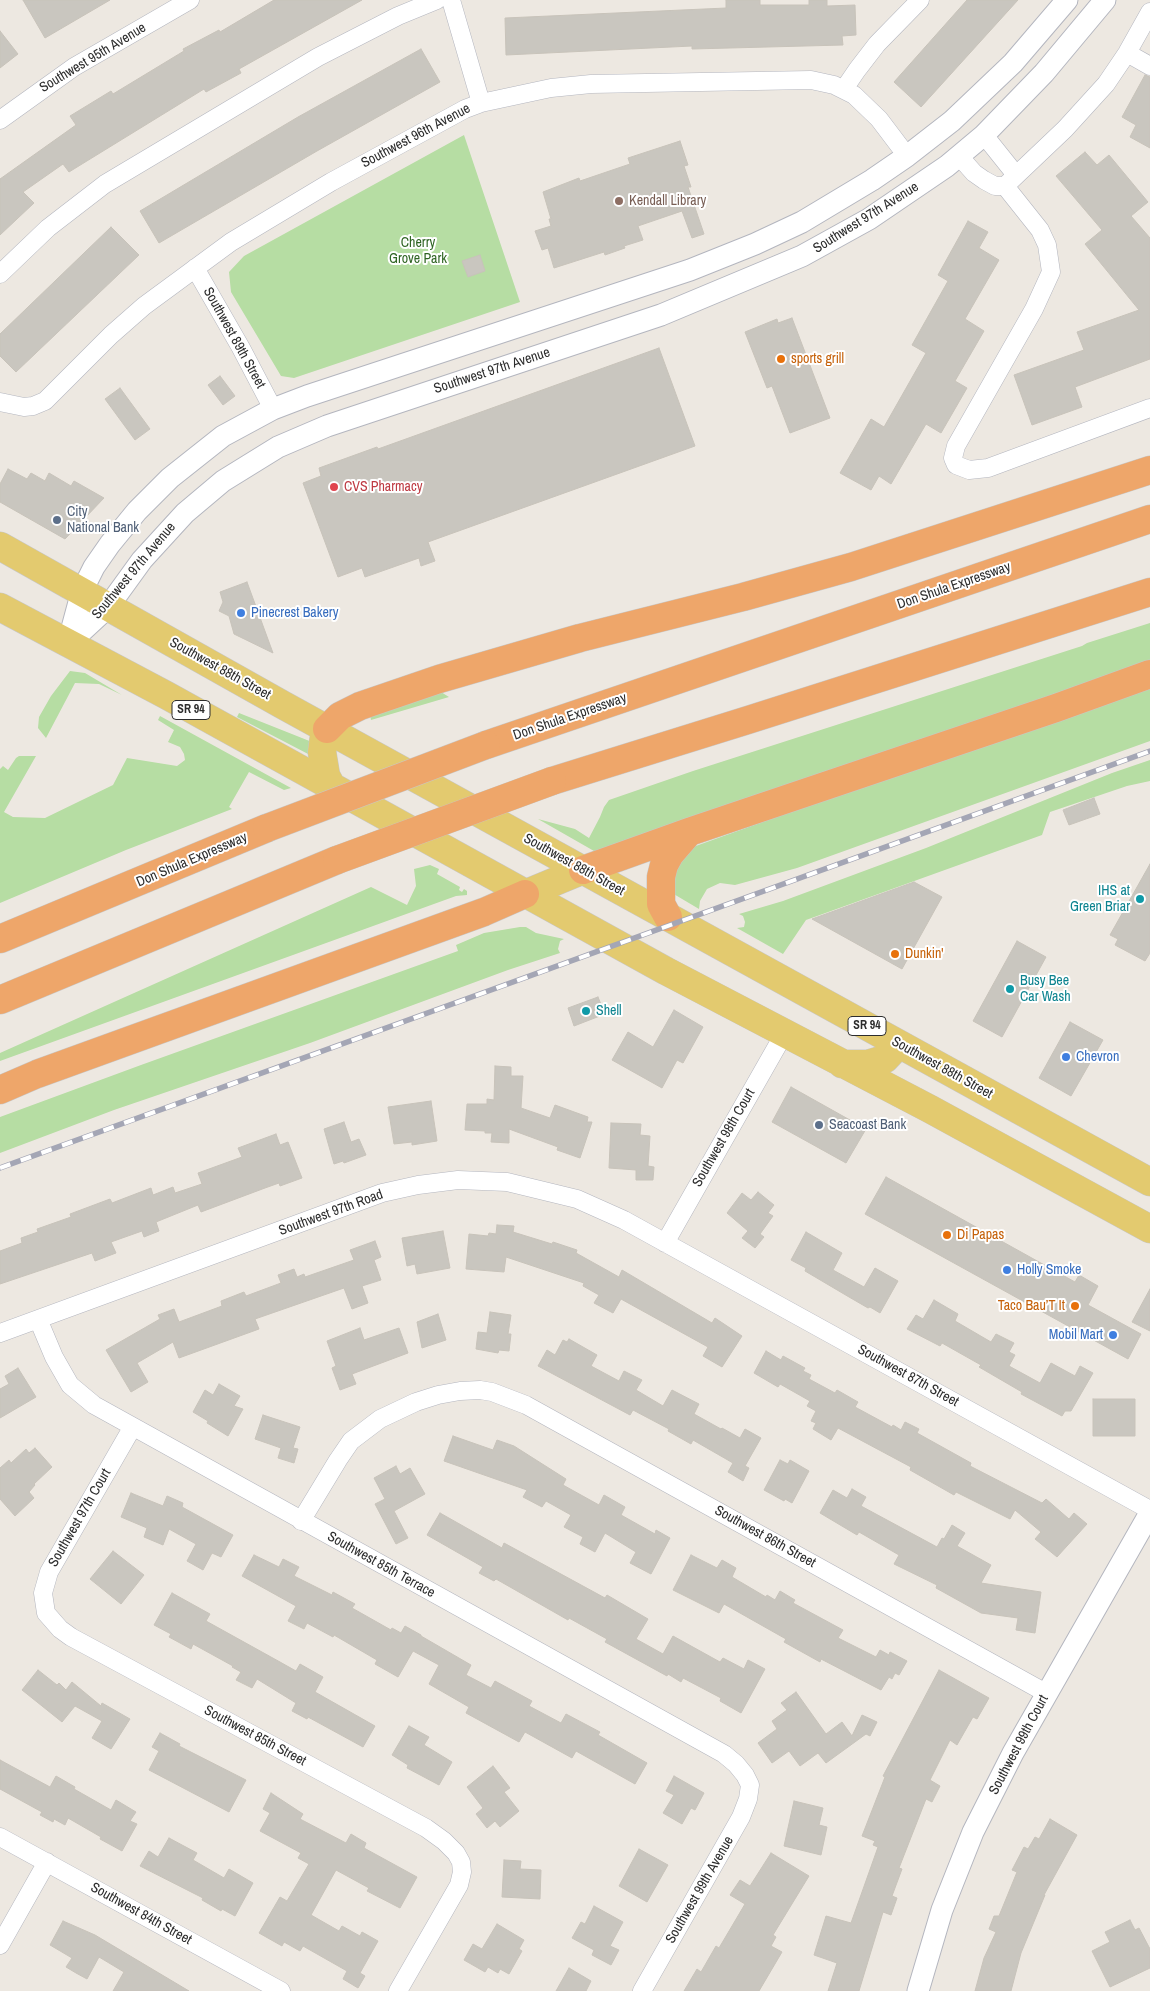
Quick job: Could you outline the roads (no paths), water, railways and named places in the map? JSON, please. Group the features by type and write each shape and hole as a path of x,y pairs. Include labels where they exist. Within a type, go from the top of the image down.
{"highway":[{"path":"327,729 340,716 360,706 439,679 571,641 743,597 851,566 1150,470"},
{"name":"Don Shula Expressway","path":"0,939 268,828 486,745 1150,519"},
{"path":"8,998 336,860 552,781 1150,592"},
{"path":"583,870 1150,674"},
{"path":"668,917 661,904 662,871 670,854 689,832"},
{"path":"0,1090 37,1074 484,912 525,894"}],"main road":[{"name":"Southwest 88th Street","path":"0,546 327,729 1150,1182"},
{"name":"SR 94","path":"0,607 525,894 1150,1229"},
{"path":"327,729 322,752 326,776 332,787"},
{"path":"525,894 583,870"},
{"path":"842,1064 868,1064 885,1059 900,1044"}],"street":[{"name":"Southwest 95th Avenue","path":"0,120 74,67 190,0"},
{"path":"0,274 54,222 105,184 318,57 398,16 438,0"},
{"path":"451,0 482,103"},
{"path":"844,89 877,44 920,0"},
{"name":"Southwest 97th Avenue","path":"68,644 82,591 94,567 119,532 170,478 224,436 273,409 343,384 690,270 748,247 802,222 845,197 907,156 952,121 1024,51 1066,0"},
{"name":"Southwest 97th Avenue","path":"68,644 108,606 156,544 203,496 242,468 291,441 327,426 661,315 812,251 869,219 925,181 984,135 1044,73 1105,0"},
{"path":"959,156 974,173 995,186 1011,180 1065,129 1106,84 1127,53 1150,12"},
{"path":"1127,53 1150,66"},
{"name":"Southwest 96th Avenue","path":"0,402 16,406 40,404 51,397 82,363 144,306 231,242 330,182 465,109 482,103 551,88 631,82 811,80 844,89 872,111 907,156"},
{"path":"984,135 1040,230 1047,245 1051,272 1034,309 956,446 953,458 956,465 969,470 988,468 1150,408"},
{"path":"907,156 925,181"},
{"name":"Southwest 89th Street","path":"195,268 241,348 273,409"},
{"path":"690,270 701,299"},
{"path":"273,409 291,441"},
{"name":"Southwest 98th Court","path":"665,1242 784,1034"},
{"name":"Southwest 97th Road","path":"0,1333 382,1193 418,1185 458,1180 507,1182 554,1192 597,1207 665,1242"},
{"name":"Southwest 87th Street","path":"665,1242 1150,1511"},
{"name":"Southwest 85th Terrace","path":"38,1319 54,1357 70,1385 94,1405 132,1428 724,1754 745,1775 750,1786"},
{"name":"Southwest 86th Street","path":"301,1521 351,1441 366,1428 394,1411 416,1402 460,1391 480,1390 506,1396 526,1405 1046,1693"},
{"name":"Southwest 97th Court","path":"46,1613 43,1593 49,1572 132,1428"},
{"name":"Southwest 99th Court","path":"918,1991 942,1910 966,1847 1013,1753 1150,1511"},
{"name":"Southwest 85th Street","path":"46,1613 60,1629 71,1637 426,1828 444,1841 456,1853 461,1862 462,1872 459,1885 398,1991"},
{"name":"Southwest 99th Avenue","path":"642,1991 736,1826 748,1799 750,1786"},
{"name":"Southwest 84th Street","path":"0,1837 281,1991"},
{"path":"0,1945 46,1862"}],"railway":[{"path":"0,1168 1150,751"}],"place":[{"name":"Kendall Library","path":"619,201"},
{"name":"sports grill","path":"781,359"},
{"name":"CVS Pharmacy","path":"334,487"},
{"name":"City National Bank","path":"57,520"},
{"name":"Pinecrest Bakery","path":"241,613"},
{"name":"IHS at Green Briar","path":"1140,899"},
{"name":"Dunkin'","path":"895,954"},
{"name":"Busy Bee Car Wash","path":"1010,989"},
{"name":"Shell","path":"586,1011"},
{"name":"Chevron","path":"1066,1057"},
{"name":"Seacoast Bank","path":"819,1125"},
{"name":"Di Papas","path":"947,1235"},
{"name":"Holly Smoke","path":"1007,1270"},
{"name":"Taco Bau’T It","path":"1075,1306"},
{"name":"Mobil Mart","path":"1113,1335"}],"park label":[{"name":"Cherry Grove Park","path":"418,252"}]}
